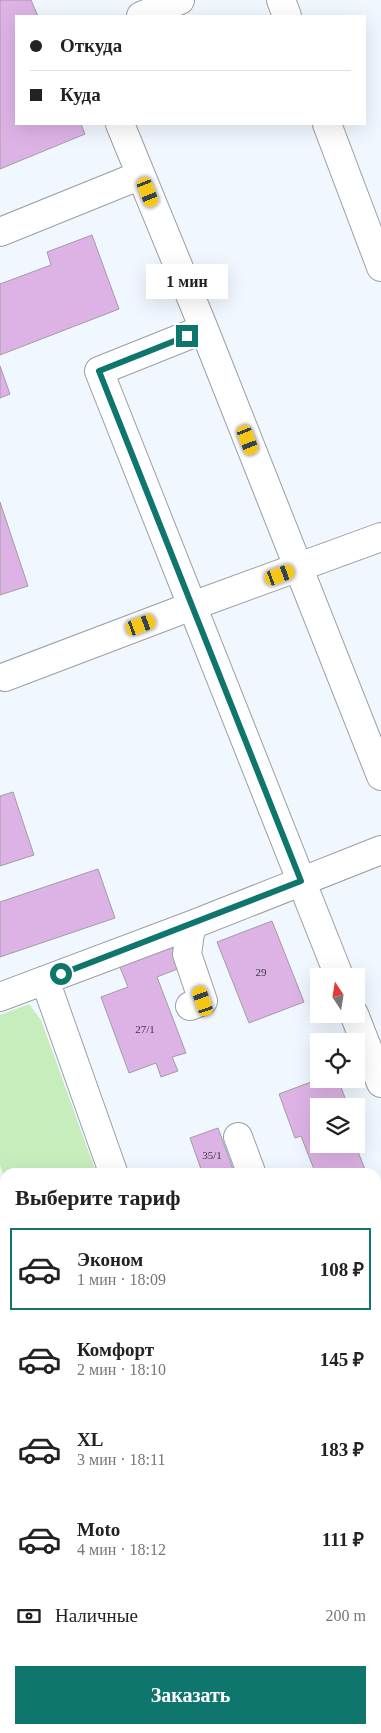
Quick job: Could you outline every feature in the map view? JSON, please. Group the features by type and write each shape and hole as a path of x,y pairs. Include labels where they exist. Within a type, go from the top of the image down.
{"street":[{"path":"142,15 180,0"},
{"path":"281,0 287,15"},
{"path":"120,125 204,329 381,776"},
{"path":"327,125 381,267"},
{"path":"0,232 141,175"},
{"path":"204,329 99,371 336,968"},
{"path":"5,677 381,537"},
{"path":"0,997 194,924 381,850"},
{"path":"190,1006 203,1001 187,954 190,933 194,924"},
{"path":"45,980 112,1168"},
{"path":"358,1023 381,1083"},
{"path":"238,1137 250,1168"}],"green space":[{"path":"29,1004 41,1020 95,1168 1,1168 0,1015"}],"building":[{"path":"0,0 31,0 38,15 15,15 15,125 81,125 85,134 0,169"},
{"path":"92,235 119,309 0,355 0,284 51,265 47,252"},
{"path":"0,366 10,394 0,398"},
{"path":"0,502 28,586 0,595"},
{"path":"13,792 34,855 0,866 0,796"},
{"path":"98,869 115,918 0,957 0,902"},
{"path":"272,921 304,1002 249,1023 217,942"},
{"path":"172,946 180,968 157,977 186,1053 172,1057 178,1071 161,1077 156,1063 129,1073 101,997 128,987 119,965"},
{"path":"310,1082 310,1088 341,1088 345,1098 310,1098 310,1153 359,1153 364,1168 313,1168 301,1136 295,1138 279,1094"},
{"path":"218,1128 233,1168 201,1168 190,1138"}],"route":[{"path":"61,974 301,881 99,371 187,336"}]}
